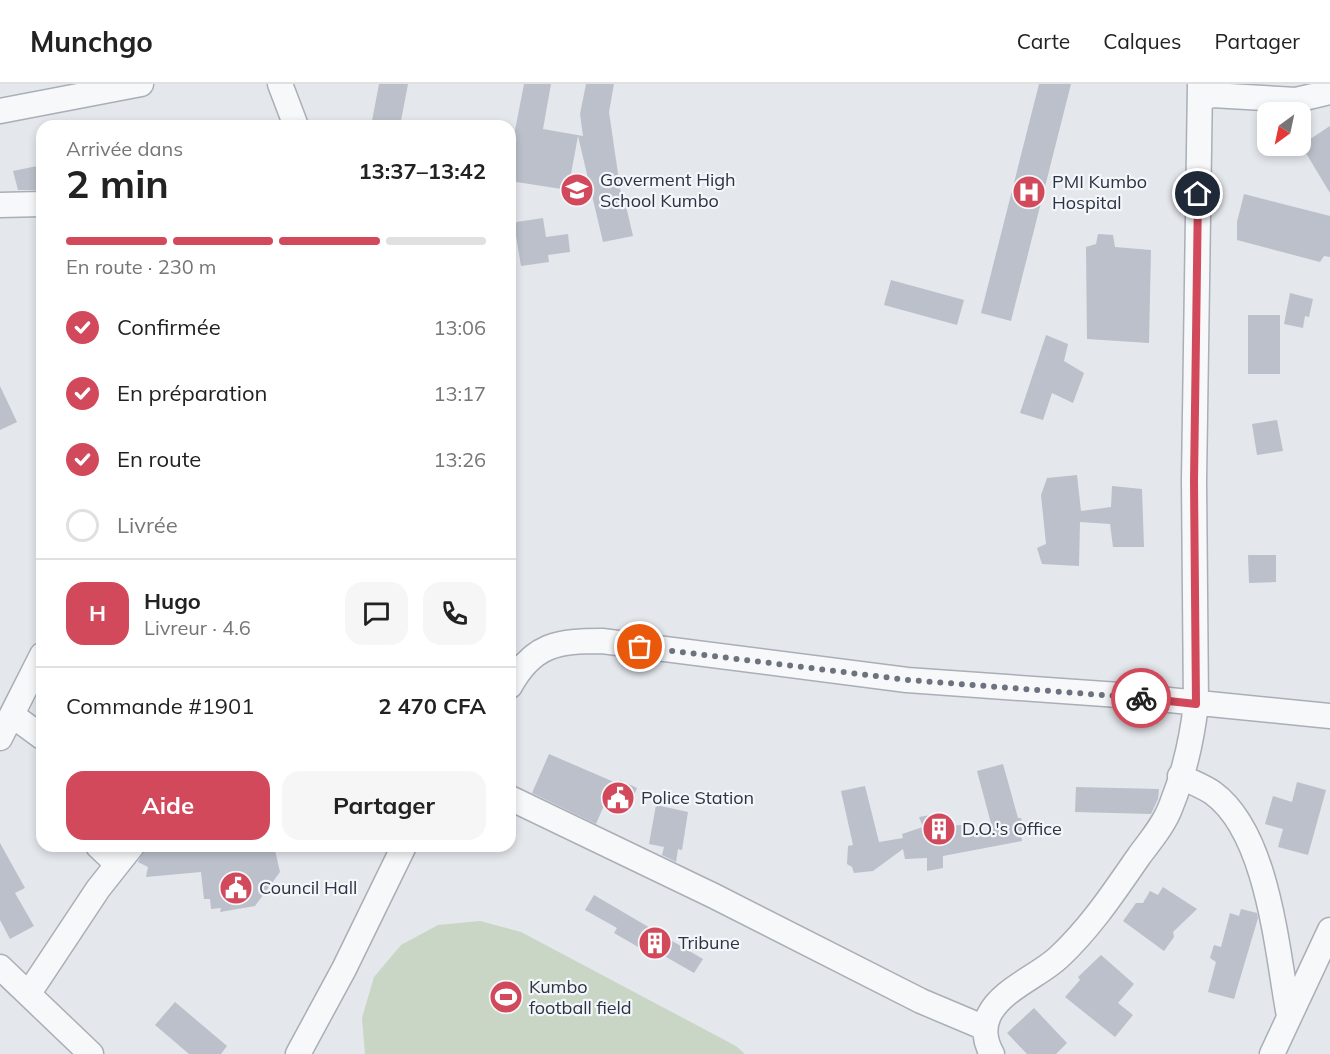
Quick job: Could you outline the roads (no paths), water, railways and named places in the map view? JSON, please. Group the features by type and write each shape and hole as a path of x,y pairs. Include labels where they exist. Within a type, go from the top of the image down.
{"street":[{"path":"0,111 141,84"},
{"path":"280,84 294,120"},
{"path":"992,1054 986,1041 985,1028 989,1014 999,1002 1057,959 1081,936 1101,910 1171,808 1192,737 1196,704 1194,481 1200,91 1212,95 1296,100 1330,92"},
{"path":"0,205 36,204"},
{"path":"516,677 529,658 549,646 570,641 602,641 908,680 1111,694 1330,716"},
{"path":"0,738 36,667"},
{"path":"12,715 36,733"},
{"path":"1180,776 1213,793 1242,827 1266,883 1289,1016"},
{"path":"516,801 714,896 912,997 985,1028"},
{"path":"298,1054 401,852"},
{"path":"29,993 98,888 125,855"},
{"path":"1272,1054 1330,930"},
{"path":"0,967 91,1054"}],"place":[{"name":"Goverment High School Kumbo","path":"577,190"},
{"name":"PMI Kumbo Hospital","path":"1029,192"},
{"name":"Police Station","path":"618,798"},
{"name":"D.O.'s Office","path":"939,829"},
{"name":"Council Hall","path":"236,888"},
{"name":"Tribune","path":"655,943"},
{"name":"Kumbo football field","path":"506,997"}]}
